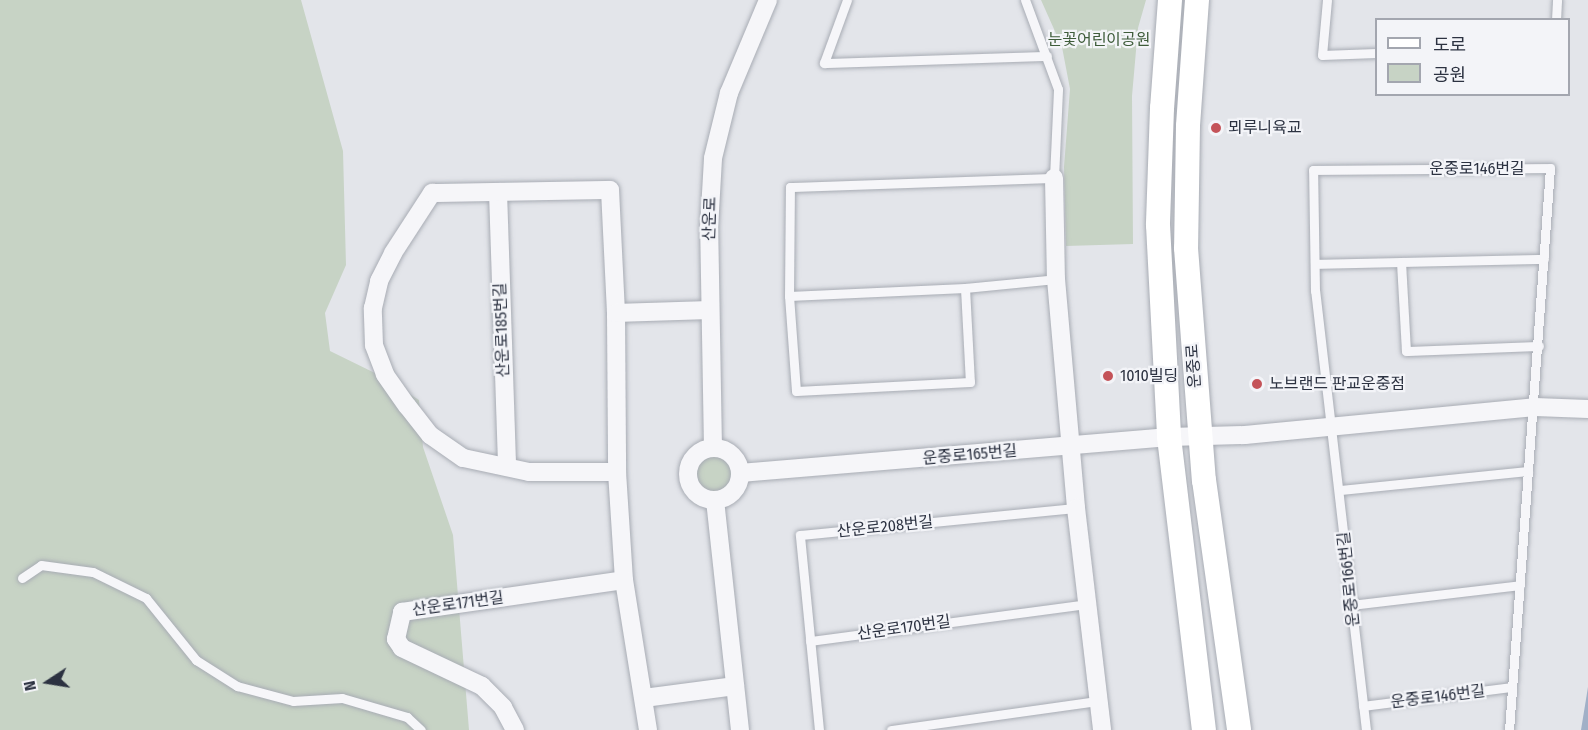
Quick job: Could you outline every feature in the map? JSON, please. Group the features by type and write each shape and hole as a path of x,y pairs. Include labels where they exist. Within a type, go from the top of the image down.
{"main road":[{"name":"운중로","path":"1170,0 1163,84 1158,225 1169,437 1204,730"},
{"name":"운중로","path":"1197,0 1185,200 1186,248 1199,436 1239,730"}],"street":[{"name":"산운로","path":"713,448 709,228 713,158 729,93 768,0"},
{"path":"1054,178 1056,279 1076,508 1102,730"},
{"path":"617,472 529,472 463,458 430,435 385,374 374,345 373,308 379,281 393,253 432,194 610,190 616,313 617,472 620,528 624,580 648,730"},
{"name":"산운로185번길","path":"498,192 507,467"},
{"path":"616,313 710,309"},
{"path":"1199,436 1332,428 1542,407 1588,409"},
{"name":"운중로165번길","path":"740,473 1199,436"},
{"path":"713,448 721,449 734,458 740,473 736,489 730,495 716,500 700,496 690,483 688,475 692,460 705,450 713,448"},
{"path":"716,500 740,730"},
{"name":"산운로171번길","path":"515,730 503,707 482,686 402,648 396,639 402,612 624,580"},
{"path":"644,698 735,686"}],"lane":[{"path":"847,0 824,63 1047,56"},
{"path":"965,288 970,382 796,391 789,297 790,187 1054,178 1058,89 1025,0"},
{"path":"1327,0 1322,55 1375,53"},
{"path":"1556,18 1557,0"},
{"name":"운중로146번길","path":"1312,170 1550,168 1539,346 1542,407 1528,471 1509,730"},
{"name":"운중로166번길","path":"1312,170 1315,264 1366,730"},
{"path":"1315,264 1544,260"},
{"path":"1401,262 1407,351 1539,346"},
{"path":"789,297 965,288 1056,279"},
{"path":"1340,490 1528,471"},
{"name":"산운로208번길","path":"810,641 800,535 1076,508"},
{"path":"22,578 41,565 93,572 146,598 196,660 237,686 293,701 342,698 407,717 421,730"},
{"path":"1351,605 1520,585"},
{"name":"산운로170번길","path":"810,641 1086,604"},
{"path":"810,641 819,730"},
{"name":"운중로146번길","path":"1363,706 1512,687"},
{"path":"891,730 1098,701"}],"green space":[{"path":"0,0 301,0 343,151 346,265 325,313 330,351 383,377 419,400 423,447 453,535 469,730 0,730"},
{"name":"눈꽃어린이공원","path":"1041,0 1146,0 1138,28 1132,96 1133,244 1066,246 1064,167 1070,89 1062,47"},
{"path":"714,457 726,462 731,474 726,486 714,491 702,486 697,474 702,462"}],"water":[{"path":"1588,687 1588,730 1581,730"}],"place":[{"name":"뫼루니육교","path":"1216,128"},
{"name":"1010빌딩","path":"1108,376"},
{"name":"노브랜드 판교운중점","path":"1257,384"}]}
